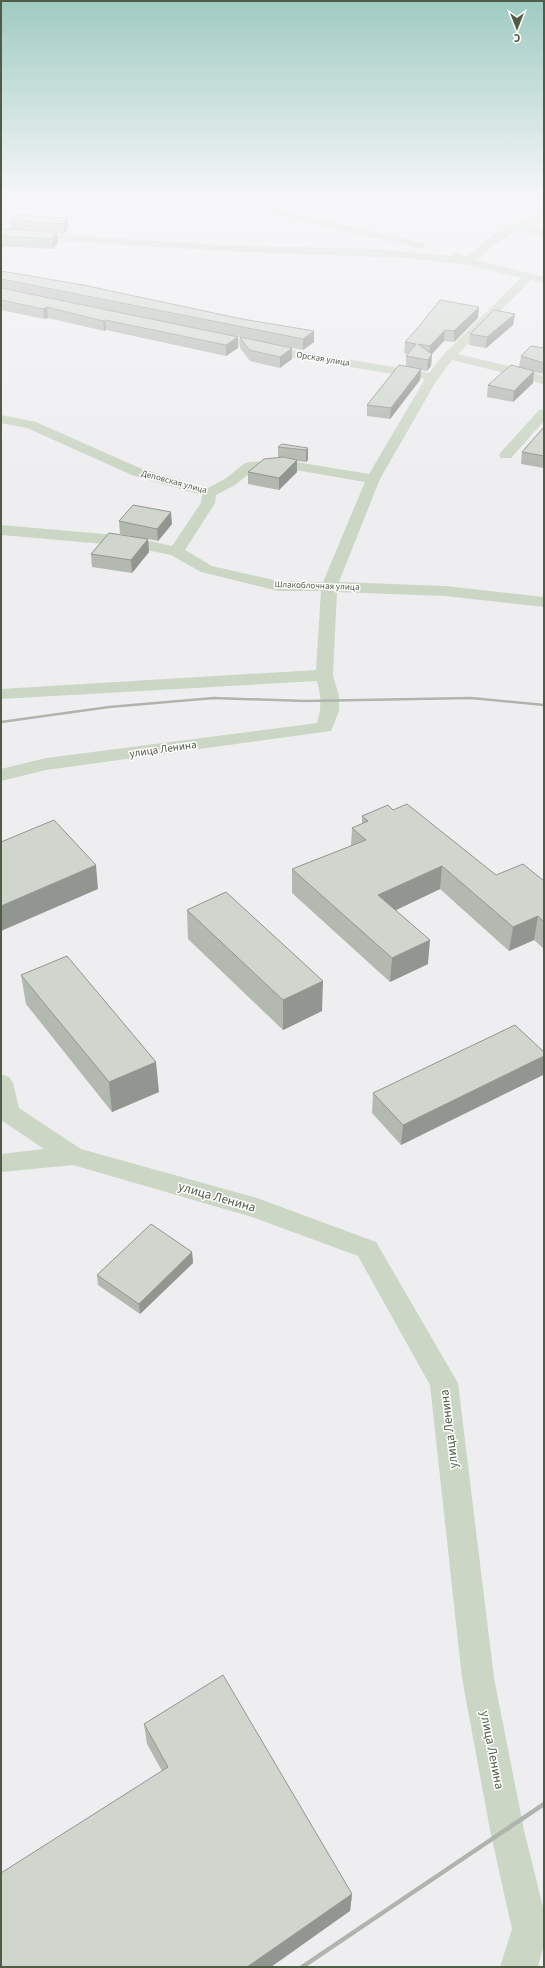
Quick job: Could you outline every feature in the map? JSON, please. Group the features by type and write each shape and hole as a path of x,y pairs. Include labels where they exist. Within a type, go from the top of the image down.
{"street":[{"path":"1,694 324,674 329,587 373,479 433,377 449,356 514,291"},
{"name":"Орская улица","path":"195,333 299,355 433,377"},
{"path":"449,356 529,375 544,381"},
{"path":"506,455 544,413"},
{"name":"Деповская улица","path":"1,419 31,425 137,472 209,493 230,482 250,466 284,464 373,479"},
{"path":"176,551 208,503 209,493"},
{"name":"Шлакоблочная улица","path":"1,530 127,541 176,551 207,569 278,586 445,591 544,602"},
{"name":"улица Ленина","path":"1,775 46,764 325,727 330,712 330,696 324,674"},
{"name":"улица Ленина","path":"1,1083 8,1113 73,1156 257,1208 368,1249 444,1383 478,1678 507,1830 537,1934 520,1967"},
{"path":"1,1163 73,1156"}],"building":[{"path":"1,291 15,291 238,337 226,345 105,320 103,321 47,307 43,309 1,300"},
{"path":"61,291 110,291 242,319 314,331 303,339"},
{"path":"440,300 479,307 454,331 445,330 430,346 418,344 432,354 428,360 406,356 416,344 405,342"},
{"path":"494,310 515,314 487,337 470,334"},
{"path":"240,337 292,348 280,357 249,350"},
{"path":"531,346 544,348 544,363 521,356"},
{"path":"399,365 421,369 391,408 367,405"},
{"path":"511,365 534,371 514,391 488,385"},
{"path":"544,427 544,456 522,452"},
{"path":"282,444 308,448 306,450 278,447"},
{"path":"284,457 297,460 279,478 248,472 264,459"},
{"path":"133,505 171,512 157,529 119,521"},
{"path":"109,533 148,539 131,560 91,554"},
{"path":"407,804 496,875 523,864 544,881 544,922 538,916 513,927 442,866 378,895 430,940 392,958 292,869 366,840 352,828 368,821 362,816 388,805 393,810"},
{"path":"54,820 96,865 1,906 1,842"},
{"path":"226,892 323,981 283,1000 187,910"},
{"path":"67,956 156,1062 109,1082 21,975"},
{"path":"515,1025 544,1052 544,1056 403,1125 373,1093"},
{"path":"151,1224 192,1252 139,1304 97,1275"},
{"path":"223,1675 352,1894 247,1967 1,1967 1,1873 168,1767 144,1724"}],"railway":[{"path":"1,722 109,707 214,698 305,701 471,698 544,705"},
{"path":"302,1967 544,1804"}]}
